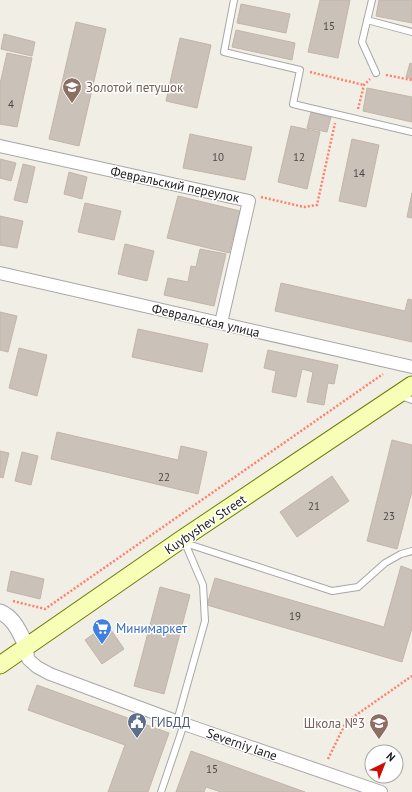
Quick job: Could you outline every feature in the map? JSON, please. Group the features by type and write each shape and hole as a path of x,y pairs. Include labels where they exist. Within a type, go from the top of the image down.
{"main road":[{"name":"Kuybyshev Street","path":"0,666 184,541 404,398 412,385"}],"street":[{"name":"Февральский переулок","path":"0,146 249,200 221,323"},
{"name":"Февральская улица","path":"0,273 407,366"},
{"path":"5,606 7,615 15,624 27,647"},
{"name":"Severniy lane","path":"27,647 28,659 37,667 50,674 181,723 381,792"}],"lane":[{"path":"234,0 224,52 300,70 293,104 412,132"},
{"path":"372,0 362,42 376,72"},
{"path":"367,20 412,32"},
{"path":"184,541 332,591 358,587 385,563 401,554 412,551"},
{"path":"162,792 181,723 205,620 203,584 184,541"}],"path":[{"path":"300,70 364,85"},
{"path":"355,119 364,85 376,72 412,80"},
{"path":"249,200 259,196 304,207 317,205 336,115"},
{"path":"5,606 45,609 381,375 407,366"},
{"path":"322,771 346,722 412,676"}],"building":[{"path":"320,0 350,0 338,58 308,52"},
{"path":"379,0 412,0 412,23 376,16"},
{"path":"241,4 290,14 286,33 237,23"},
{"path":"76,22 106,29 79,146 49,139"},
{"path":"236,30 295,43 292,60 232,47"},
{"path":"4,34 35,42 32,56 1,49"},
{"path":"180,38 211,45 197,108 166,101"},
{"path":"7,53 32,58 17,127 0,124 0,84"},
{"path":"410,63 412,64 412,79 406,77"},
{"path":"367,88 412,97 412,122 363,111"},
{"path":"311,112 331,117 327,132 307,128"},
{"path":"291,126 320,132 307,189 278,182"},
{"path":"190,134 252,147 245,180 183,168"},
{"path":"352,139 379,145 366,207 339,201"},
{"path":"0,159 16,163 11,181 0,178"},
{"path":"23,164 35,167 27,203 14,200"},
{"path":"69,172 87,177 82,199 64,194"},
{"path":"412,193 412,218 407,217"},
{"path":"178,196 240,211 229,253 167,238"},
{"path":"85,203 121,211 114,240 78,232"},
{"path":"0,216 23,221 17,248 0,245"},
{"path":"125,244 154,251 147,281 118,274"},
{"path":"200,249 226,254 214,306 164,295 168,278 188,282 191,266 196,267"},
{"path":"281,283 405,311 408,299 412,300 412,342 275,311"},
{"path":"0,312 17,316 8,352 0,350"},
{"path":"138,329 208,344 202,372 132,357"},
{"path":"19,348 47,355 37,396 9,388"},
{"path":"268,350 338,365 334,384 328,383 324,405 307,402 313,372 302,369 296,397 272,392 276,371 264,368"},
{"path":"57,432 178,460 181,446 207,452 198,494 51,459"},
{"path":"392,440 412,445 412,491 397,549 367,541"},
{"path":"0,451 9,453 3,478 0,477"},
{"path":"22,452 38,456 31,485 15,481"},
{"path":"332,476 349,501 297,537 280,512"},
{"path":"401,566 412,570 412,628 402,662 207,605 215,578 384,627"},
{"path":"11,571 44,579 40,599 7,591"},
{"path":"160,587 190,595 164,694 134,686"},
{"path":"107,624 124,649 102,664 85,640"},
{"name":"ГИБДД","path":"37,685 169,733 148,792 108,792 125,745 28,710"},
{"path":"191,751 305,792 221,792 206,787 204,792 176,792"}],"place":[{"name":"Золотой петушок","path":"72,104"},
{"name":"Минимаркет","path":"102,645"},
{"name":"ГИБДД","path":"137,739"},
{"name":"Школа №3","path":"379,740"}]}
